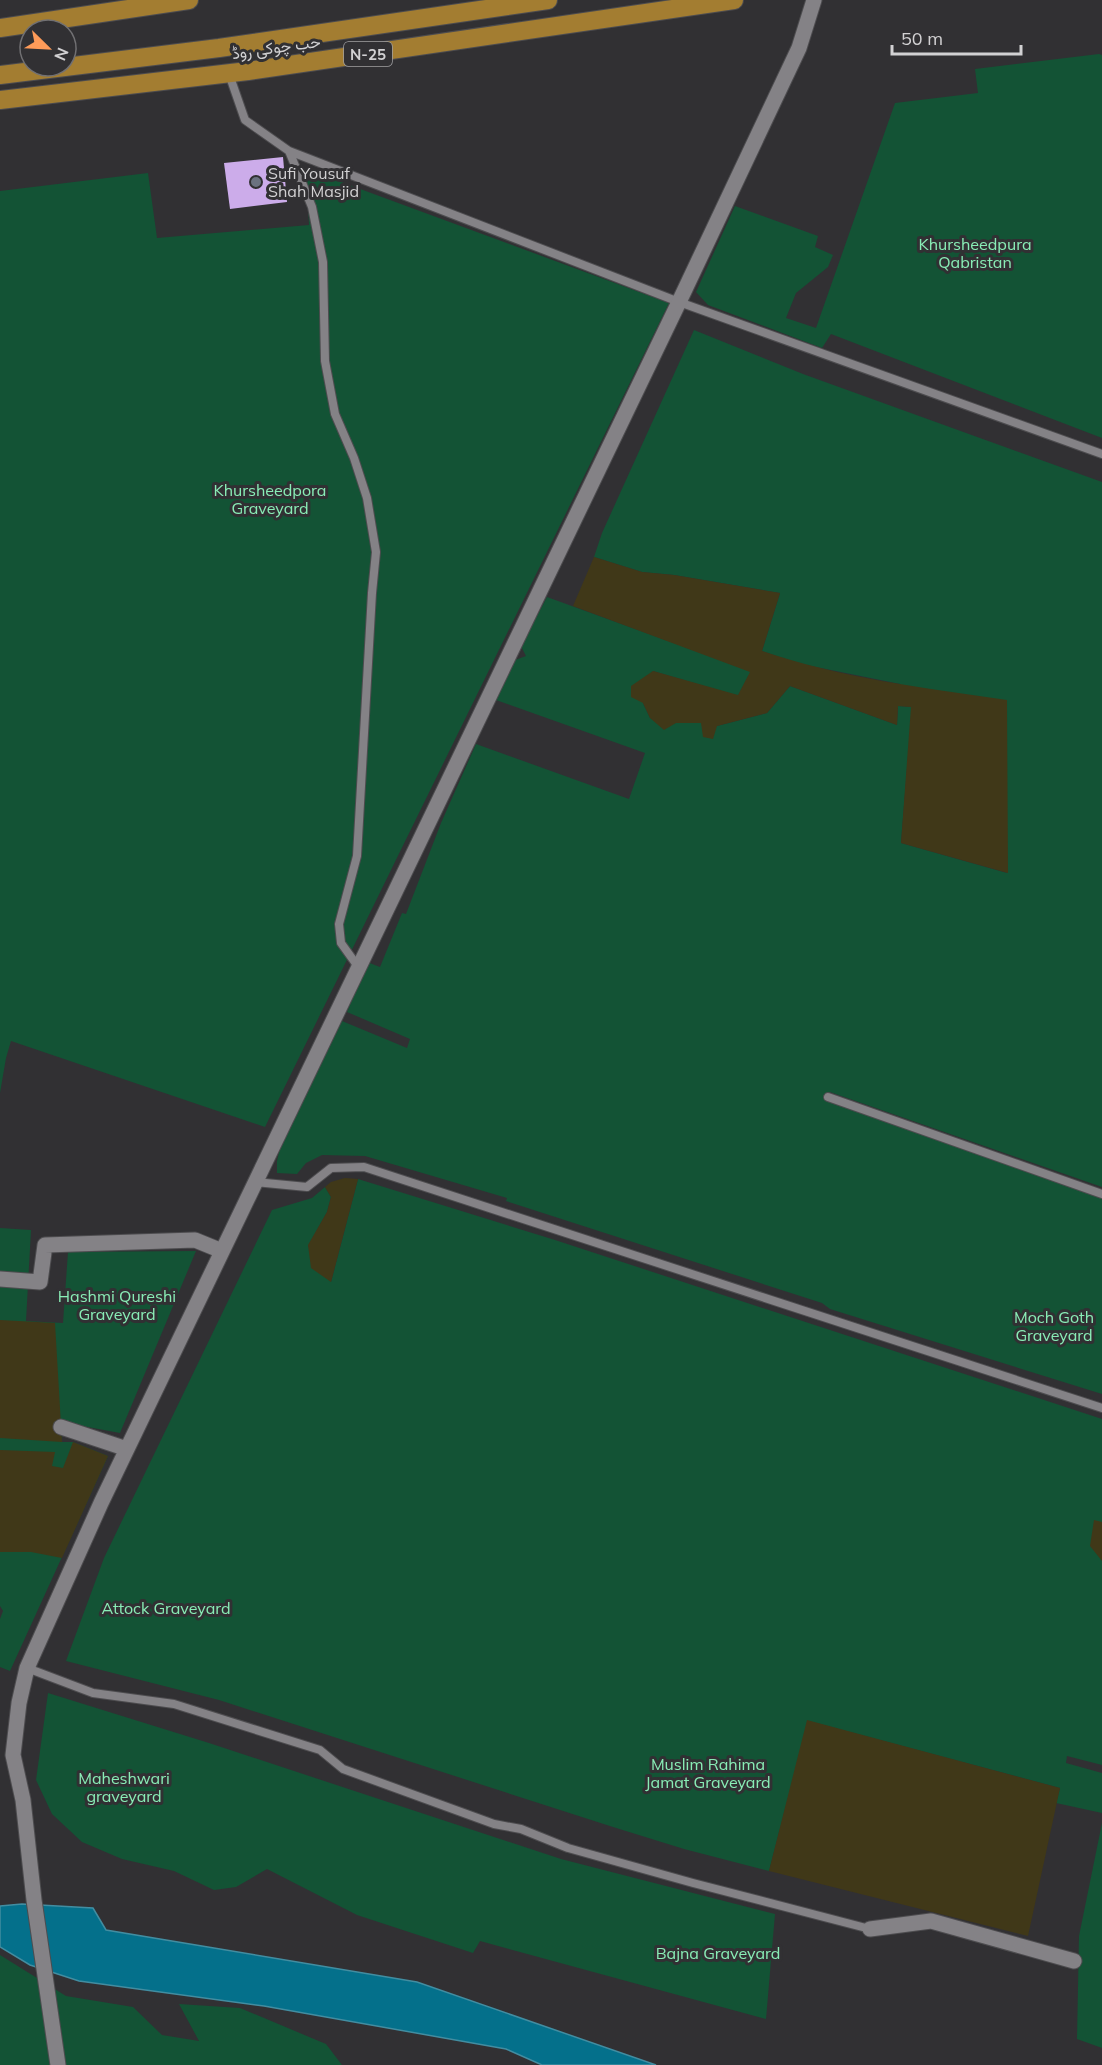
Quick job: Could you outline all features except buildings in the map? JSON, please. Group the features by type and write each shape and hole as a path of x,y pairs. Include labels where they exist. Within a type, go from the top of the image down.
{"highway":[{"path":"0,27 189,0"},
{"path":"0,75 219,48 548,0"},
{"name":"حب چوکی روڈ","path":"0,100 229,74 734,0"}],"street":[{"path":"58,2065 34,1900 23,1800 13,1755 19,1702 27,1668 127,1449 680,302 799,48 814,0"},
{"path":"0,1279 40,1281 45,1245 195,1240 222,1251"},
{"path":"61,1427 127,1449"},
{"path":"870,1929 931,1921 1074,1961"}],"lane":[{"path":"229,74 245,120 289,151 680,302 1102,454"},
{"path":"289,151 312,207 323,262 325,361 334,414 354,458 367,498 376,552 357,856 339,924 341,943 359,968"},
{"path":"828,1096 1102,1194"},
{"path":"255,1182 307,1187 331,1168 364,1167 1102,1408"},
{"path":"27,1668 93,1693 174,1704 320,1750 342,1769 494,1824 521,1829 568,1848 870,1929"}],"green space":[{"name":"Khursheedpura Qabristan","path":"1102,55 1102,438 831,334 822,348 708,305 696,292 735,206 818,236 815,247 833,255 828,267 796,293 786,318 816,328 895,103 978,93 975,69"},
{"name":"Khursheedpora Graveyard","path":"306,169 669,303 265,1127 11,1041 0,1093 0,191 148,173 157,238 309,225"},
{"name":"Moch Goth Graveyard","path":"694,330 803,374 1102,482 1102,1187 830,1092 827,1101 1102,1198 1102,1394 830,1309 822,1303 506,1201 507,1198 365,1156 322,1155 306,1163 297,1174 277,1173 280,1148 342,1021 407,1048 410,1039 347,1012 367,962 380,967 402,913 406,914 441,823 476,744 629,799 645,753 496,700 515,660 526,656 521,646 547,597 751,671 738,696 653,671 643,703 650,718 676,723 701,723 717,726 767,713 790,686 897,725 898,706 912,707 901,843 1007,873 900,684 796,663 762,651 780,593 674,575 642,572 594,557 602,533"},
{"path":"358,1179 555,1240 1102,1419 1102,1765 1067,1756 1066,1763 1102,1773 1102,1813 1056,1803 1060,1788 808,1721 769,1871 684,1849 613,1827 219,1700 66,1661 104,1558 272,1210 312,1198 325,1187 331,1197 327,1212 308,1246 331,1282"},
{"name":"Hashmi Qureshi Graveyard","path":"0,1228 31,1230 26,1321 63,1323 68,1252 196,1251 120,1433 61,1422 62,1442 73,1442 108,1456 10,1671 0,1667 0,1619 3,1611 0,1606"},
{"path":"48,1693 209,1743 561,1859 775,1914 766,2019 480,1941 473,1953 357,1915 267,1869 236,1887 214,1890 174,1871 122,1859 82,1842 52,1814 36,1780"},
{"path":"1102,1823 1102,2048 1077,2039 1079,1936"},
{"path":"0,1955 66,1996 133,2007 162,2035 199,2041 179,2004 240,2008 326,2044 342,2065 0,2065"}],"sand":[{"path":"594,557 642,572 674,575 780,593 762,651 852,675 1007,700 1008,873 901,843 911,707 898,706 897,725 790,686 767,713 717,726 713,739 703,737 701,723 676,723 664,730 650,718 643,703 631,697 631,686 653,671 738,695 750,672 573,606"},
{"path":"345,1178 358,1179 331,1282 311,1268 308,1245 327,1212 331,1197 325,1187 331,1182"},
{"path":"0,1320 55,1323 62,1442 0,1438"},
{"path":"73,1442 108,1456 62,1558 31,1552 0,1552 0,1450 55,1452 52,1466 63,1468"},
{"path":"1094,1520 1102,1522 1102,1561 1090,1546"},
{"path":"807,1720 1060,1788 1028,1936 769,1871"}],"water":[{"path":"22,1904 93,1908 106,1930 417,1982 656,2065 542,2065 506,2049 264,2006 79,1981 30,1965 0,1947 0,1906"}],"place":[{"name":"Sufi Yousuf Shah Masjid","path":"256,182"}],"park label":[{"name":"Attock Graveyard","path":"166,1608"},
{"name":"Muslim Rahima Jamat Graveyard","path":"708,1773"},
{"name":"Maheshwari graveyard","path":"124,1787"},
{"name":"Bajna Graveyard","path":"718,1953"}]}
